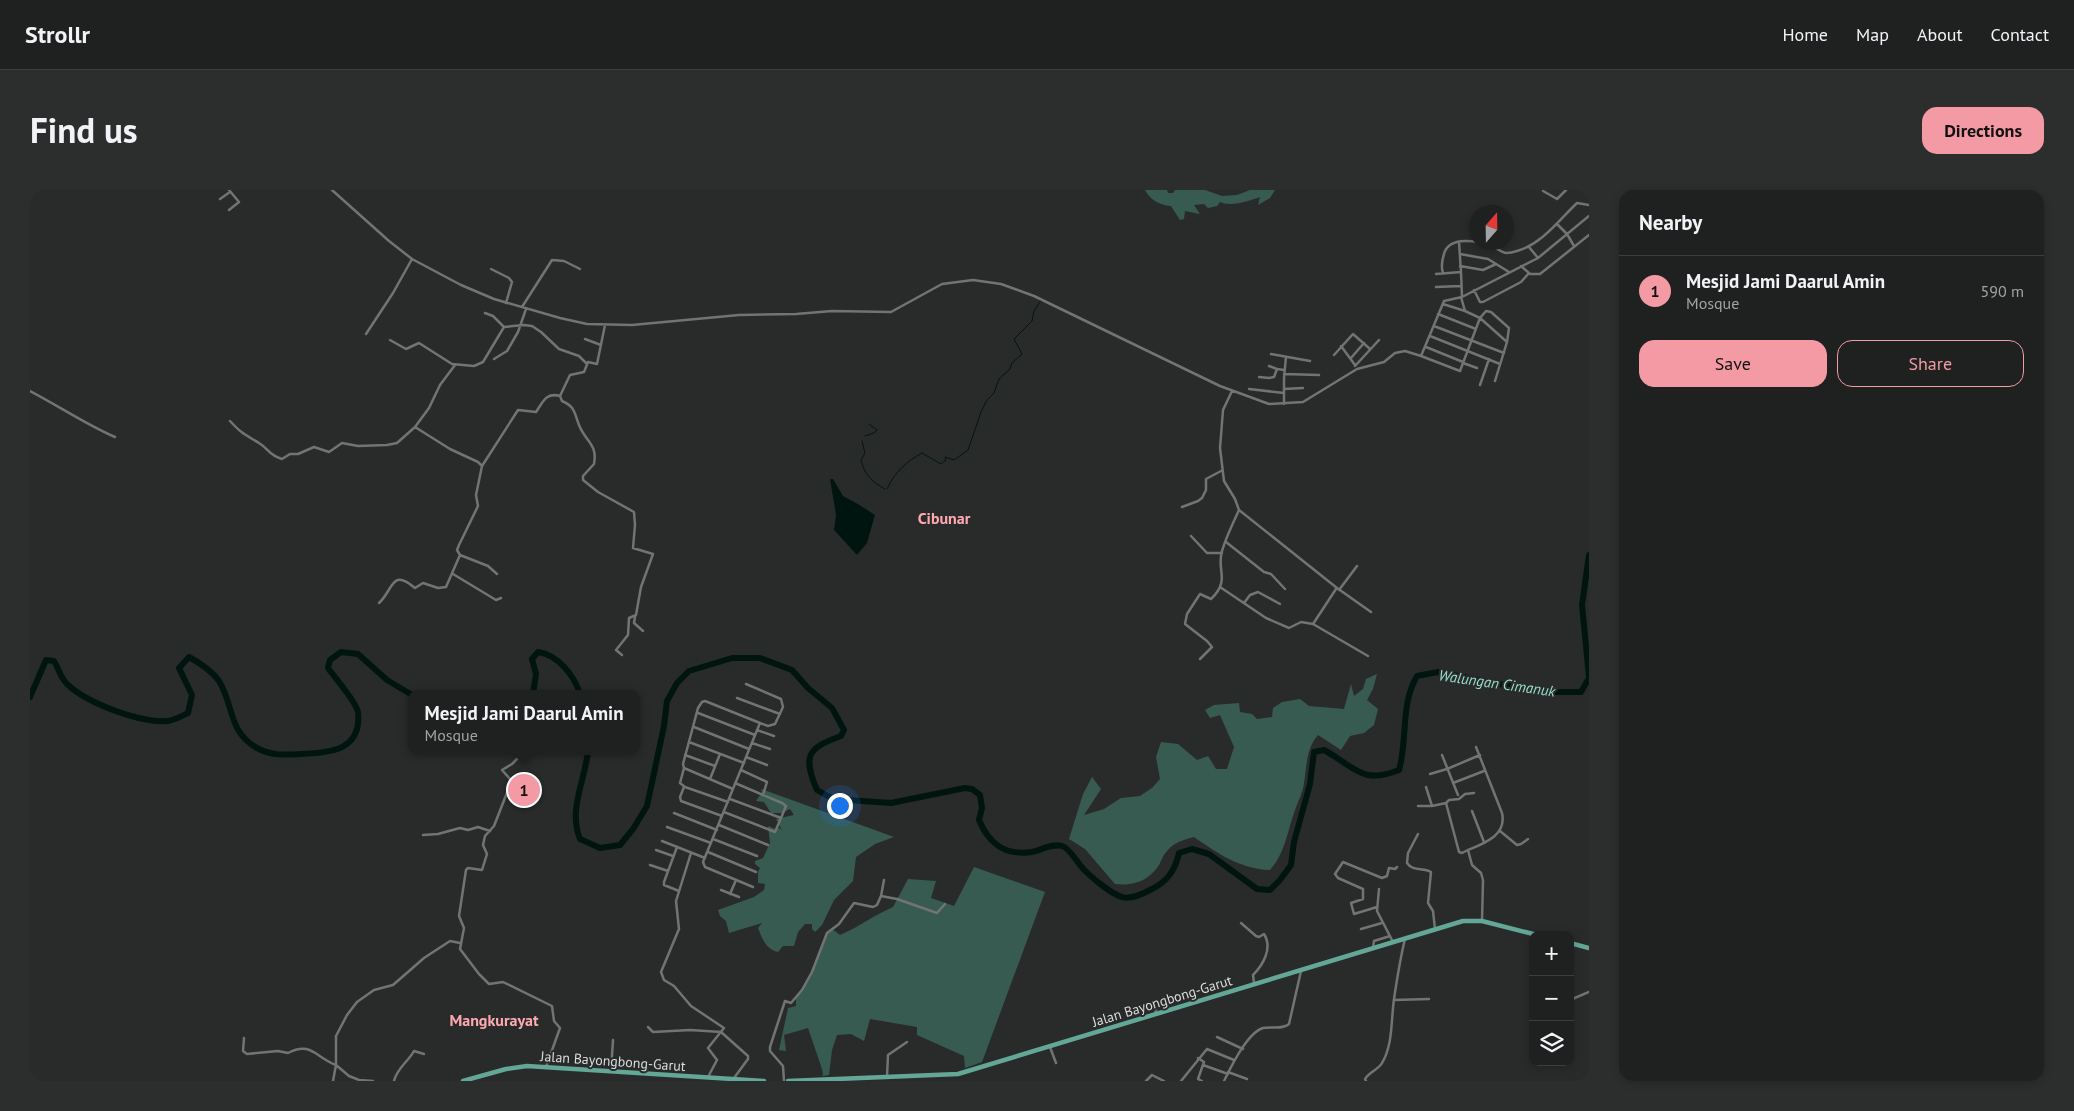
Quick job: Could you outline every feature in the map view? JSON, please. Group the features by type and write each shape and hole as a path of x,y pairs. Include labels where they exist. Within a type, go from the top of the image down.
{"main road":[{"name":"Jalan Bayongbong-Garut","path":"788,1081 958,1074 1463,921 1482,921 1529,933"},
{"path":"1574,944 1589,948"},
{"name":"Jalan Bayongbong-Garut","path":"463,1081 506,1069 546,1067 764,1081"}],"street":[{"path":"332,190 412,259 485,296 560,318 605,325 739,315 832,311 891,312 937,286 963,280 985,280 1040,298 1158,357 1232,391 1269,404 1302,402 1356,367 1379,340"},
{"path":"1543,191 1557,199 1566,190"},
{"path":"220,199 230,191 238,202 229,210"},
{"path":"1443,273 1443,259 1447,247 1454,242 1487,245 1509,253 1529,247 1557,224 1577,203 1589,205"},
{"path":"1421,356 1442,304 1446,299 1462,297 1538,258 1589,216"},
{"path":"1557,224 1567,234 1574,246"},
{"path":"1522,266 1528,272 1540,274 1589,235"},
{"path":"1459,242 1461,286 1465,311"},
{"path":"1529,247 1538,258"},
{"path":"1460,254 1483,257 1509,272"},
{"path":"366,334 387,303 412,259"},
{"path":"522,308 552,260 564,261 580,269"},
{"path":"1460,266 1483,270 1496,264"},
{"path":"490,269 509,278 512,282 506,303"},
{"path":"1436,274 1461,272"},
{"path":"1474,290 1480,302 1483,302 1521,282 1528,272"},
{"path":"1436,287 1461,286"},
{"path":"1442,304 1480,318 1507,342"},
{"path":"494,359 507,352 526,309"},
{"path":"1356,367 1384,362 1394,354 1405,351 1458,372 1480,318 1488,311 1508,326 1510,331 1495,381"},
{"path":"485,313 493,316 504,327"},
{"path":"1438,314 1476,329"},
{"path":"390,340 406,349 418,343 455,365 474,366 482,363 504,327 521,324 536,329 559,350 580,356 586,363 597,364 605,325"},
{"path":"1434,326 1504,353"},
{"path":"1334,355 1353,334 1370,349"},
{"path":"1430,336 1500,364"},
{"path":"585,339 601,345"},
{"path":"1351,358 1364,343"},
{"path":"1341,346 1356,367"},
{"path":"1426,347 1478,368"},
{"path":"1271,354 1310,361"},
{"path":"1284,404 1286,357"},
{"path":"1480,385 1489,359"},
{"path":"560,396 569,376 584,372 586,363"},
{"path":"230,421 238,432 260,443 272,456 284,459 290,454 298,454 314,447 329,452 342,443 358,446 394,444 416,427 429,408 440,385 455,365"},
{"path":"1269,366 1284,372 1319,375"},
{"path":"1259,377 1269,378 1274,376 1277,369"},
{"path":"1284,388 1303,388"},
{"path":"1249,389 1262,392 1284,393"},
{"path":"1232,391 1222,417 1220,439 1221,471 1239,510 1338,589 1371,612"},
{"path":"30,392 78,420 90,423 99,430 115,437"},
{"path":"498,574 488,566 460,555 457,550 478,506 476,495 482,466 518,410 536,412 549,396 560,396"},
{"path":"560,396 562,401 569,404 575,412 580,427 594,447 594,464 583,476 583,480 598,492 634,512 636,525 633,548 653,554 641,587 641,596 634,623 643,631"},
{"path":"416,427 450,449 478,462 482,466"},
{"path":"1182,507 1199,501 1206,490 1206,478 1221,471"},
{"path":"1200,659 1212,647 1185,624 1186,616 1200,594 1211,599 1218,593 1223,576 1222,553 1239,510"},
{"path":"1191,536 1207,553 1222,553"},
{"path":"1226,542 1264,572 1271,574 1285,589"},
{"path":"379,603 395,581 399,579 404,579 415,588 423,583 446,587 460,555"},
{"path":"1313,624 1356,566"},
{"path":"453,574 497,600 501,598"},
{"path":"1220,587 1266,618 1285,627 1293,627 1301,622 1313,624 1368,656"},
{"path":"1244,603 1250,595 1258,592 1280,604"},
{"path":"622,655 616,650 628,635 629,618 635,617"},
{"path":"746,684 781,699 783,707 773,726 760,723 705,701 702,702 685,755 680,783 781,818"},
{"path":"737,698 780,714"},
{"path":"698,713 755,735"},
{"path":"752,887 705,867 703,862 760,723"},
{"path":"694,727 749,748"},
{"path":"757,730 774,736"},
{"path":"689,742 744,763"},
{"path":"752,743 770,750"},
{"path":"1446,803 1459,852 1462,853 1496,836 1500,831 1503,815 1476,747"},
{"path":"710,779 720,754"},
{"path":"521,755 502,770 510,779 510,785 498,817 485,836 483,843 487,854 482,870 468,868 466,870 459,916 464,928 460,943 461,952 487,983 504,983 552,1006 554,1020 560,1028 546,1067"},
{"path":"685,755 715,766"},
{"path":"1442,755 1458,795"},
{"path":"1430,774 1447,770 1480,755"},
{"path":"746,757 767,765"},
{"path":"684,768 733,789"},
{"path":"741,770 767,782 763,795"},
{"path":"1453,783 1485,770"},
{"path":"724,812 775,832 781,818 785,805 736,783"},
{"path":"685,786 680,798 681,801 722,816"},
{"path":"1426,787 1432,806"},
{"path":"1418,806 1446,803 1450,800 1459,799 1464,794 1474,793"},
{"path":"1472,811 1484,842"},
{"path":"674,813 717,830"},
{"path":"719,825 768,845"},
{"path":"424,835 438,834 460,828 466,830 478,827 490,831"},
{"path":"667,827 712,844"},
{"path":"1500,831 1516,845 1528,839"},
{"path":"1418,834 1408,853 1407,863 1413,868 1432,872 1428,903 1433,911 1435,929"},
{"path":"713,839 757,856"},
{"path":"662,841 705,858"},
{"path":"677,847 664,885 679,891"},
{"path":"656,850 673,856"},
{"path":"1468,850 1472,865 1480,872 1483,880 1482,921"},
{"path":"708,852 756,872"},
{"path":"692,853 676,901 679,929 662,972 664,980 674,986 691,1006 723,1027 708,1048 717,1060 707,1078"},
{"path":"1377,907 1354,914 1351,903 1363,899 1363,889 1336,877 1336,874 1343,862 1382,878 1387,876 1389,868 1395,869 1397,867"},
{"path":"650,865 668,871"},
{"path":"730,894 736,880"},
{"path":"784,1081 783,1066 769,1049 785,1001 791,1003 802,990 817,961 829,931 839,924 854,903 872,907 877,905 884,880"},
{"path":"1380,889 1377,907 1382,923 1393,942"},
{"path":"721,890 739,896"},
{"path":"881,896 897,899 937,913 945,904"},
{"path":"1241,923 1256,936 1259,937 1264,934 1266,937 1267,952 1261,968 1253,975 1254,985"},
{"path":"1361,929 1382,923"},
{"path":"1373,948 1374,941 1390,936"},
{"path":"1366,1081 1367,1075 1380,1065 1391,1033 1396,986 1405,939"},
{"path":"333,1081 336,1065 336,1036 347,1015 357,1002 374,990 394,985 424,958 450,941 460,943"},
{"path":"1224,1081 1234,1060 1260,1030 1288,1026 1301,971"},
{"path":"1574,998 1589,992"},
{"path":"1394,1000 1429,999"},
{"path":"1155,1015 1157,1006 1170,1002"},
{"path":"648,1028 656,1033 690,1030 721,1032 748,1056 748,1059 737,1072 734,1080"},
{"path":"1217,1037 1243,1049"},
{"path":"244,1038 242,1051 247,1054 278,1051 288,1053 296,1048 303,1048 311,1050 336,1065 349,1076 359,1080 373,1081"},
{"path":"611,1072 613,1040"},
{"path":"887,1077 888,1055 908,1042"},
{"path":"1050,1047 1056,1063"},
{"path":"1181,1081 1207,1049 1234,1060"},
{"path":"394,1081 400,1068 410,1059 415,1051 424,1054"},
{"path":"1198,1058 1204,1062 1198,1079 1202,1081"},
{"path":"1204,1066 1246,1080"},
{"path":"1146,1081 1152,1075 1164,1081"}],"green space":[{"path":"1145,190 1167,190 1168,193 1173,193 1175,190 1205,190 1222,196 1237,195 1250,190 1275,190 1270,198 1258,205 1260,197 1235,204 1220,202 1217,206 1208,208 1204,204 1194,205 1200,214 1185,211 1184,219 1180,220 1171,206 1156,201"},
{"path":"1377,674 1373,689 1367,700 1378,709 1374,725 1364,733 1350,736 1341,750 1318,735 1314,740 1308,758 1304,783 1285,843 1279,857 1270,870 1239,864 1221,855 1194,837 1173,845 1165,853 1153,873 1143,880 1133,884 1115,884 1085,849 1069,839 1083,794 1092,777 1101,789 1084,815 1104,809 1121,798 1140,796 1152,788 1160,779 1156,757 1161,742 1178,744 1197,760 1208,756 1216,769 1227,769 1234,747 1220,715 1210,718 1205,710 1214,705 1239,703 1240,712 1252,714 1257,719 1272,717 1273,708 1282,702 1300,699 1309,706 1344,709 1351,684 1354,696 1363,689 1366,679"},
{"path":"761,789 894,837 875,844 856,857 853,881 834,900 822,925 815,932 812,929 812,924 805,924 798,932 794,946 783,946 778,952 770,949 763,939 758,928 762,923 729,933 726,921 720,916 718,910 754,897 764,890 765,884 758,883 760,868 755,864 755,861 763,858 770,843 768,826 775,829 780,828 783,832 776,819 794,815 790,809 781,813 771,813 764,802 756,801 762,792"},
{"path":"974,867 1045,892 982,1062 965,1068 964,1056 917,1035 917,1027 870,1019 864,1041 851,1034 837,1035 832,1050 829,1075 822,1076 822,1069 808,1028 784,1035 786,1051 779,1050 788,1008 796,1006 796,998 811,975 828,933 832,929 840,935 893,907 908,879 936,881 931,898 954,906"}],"shaded area":[{"path":"830,479 833,479 843,496 875,515 867,543 857,555 834,530 836,515"}],"waterway":[{"path":"887,489 893,478 902,468 922,453 941,464 946,460 945,457 954,460 968,450 987,400 994,393 999,379 1022,354 1014,339 1032,321 1034,311 1041,300"},
{"path":"865,436 877,430 869,424"},
{"path":"862,441 865,453 861,460 864,470 873,481 885,489"},
{"name":"Walungan Cimanuk","path":"1589,555 1582,605 1589,677"},
{"name":"Walungan Cimanuk","path":"30,697 46,660 54,661 67,684 100,705 142,719 155,721 172,720 188,713 192,695 179,668 189,657 206,668 219,681 236,726 248,742 262,751 284,755 333,750 350,742 355,734 358,725 356,707 328,668 330,660 341,652 358,654 387,680 408,693"},
{"name":"Walungan Cimanuk","path":"534,690 536,674 532,659 538,652 552,657 564,667 574,680 578,690"},
{"name":"Walungan Cimanuk","path":"587,755 576,806 577,828 580,839 600,848 620,845 633,829 647,806 664,726 667,701 677,683 689,671 732,658 760,658 792,670 808,688 832,708 844,730 841,736 815,749 809,761 812,778 817,790 833,799 891,803 965,788 972,789 980,795 982,808 979,820 993,842 1006,850 1022,853 1054,845 1065,847 1082,868 1118,896 1135,897 1156,887 1166,880 1175,865 1179,853 1192,849 1209,854 1257,889 1270,890 1291,865 1294,842 1310,784 1314,752 1324,750 1367,775 1376,776 1399,770 1408,699 1417,676 1438,672 1540,692 1581,692 1589,678"}],"place":[{"name":"Mesjid Jami Daarul Amin","path":"524,790"}],"district":[{"name":"Cibunar","path":"944,518"},
{"name":"Mangkurayat","path":"494,1020"}]}
